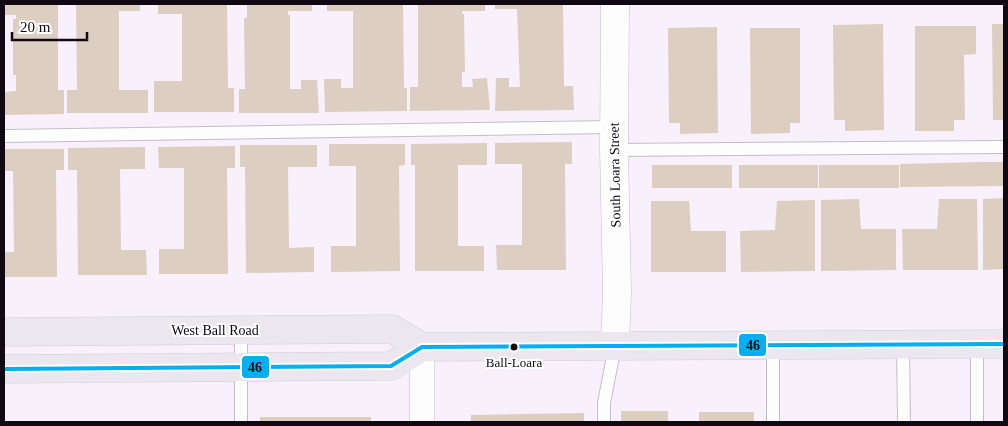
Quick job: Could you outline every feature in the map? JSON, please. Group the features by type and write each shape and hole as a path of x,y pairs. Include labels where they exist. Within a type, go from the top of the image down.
{"main road":[{"name":"West Ball Road","path":"4,332 392,329 422,347"},
{"path":"4,369 391,366 422,347 1004,344"}],"street":[{"name":"South Loara Street","path":"615,4 614,139 617,294 615,346"},
{"path":"422,347 422,422"}],"lane":[{"path":"4,136 614,139 1004,147"},
{"path":"241,330 241,422"},
{"path":"903,344 904,422"},
{"path":"977,344 977,422"},
{"path":"773,345 773,422"},
{"path":"604,422 604,403 615,346"}],"building":[{"path":"4,4 58,4 58,90 64,90 64,114 4,115 4,92 16,91 16,75 13,75 13,19 16,19 16,15 4,15"},
{"path":"76,4 140,4 140,11 119,11 119,90 148,90 148,113 67,113 67,90 77,90"},
{"path":"158,4 227,4 228,88 234,88 234,112 154,112 154,81 182,81 182,14 158,14"},
{"path":"247,4 312,4 312,11 288,11 288,15 290,15 290,89 301,89 301,80 317,80 319,113 239,113 239,89 245,89 244,18 247,18"},
{"path":"327,4 403,4 404,88 407,88 407,111 325,112 324,79 341,79 341,88 353,88 353,11 327,11"},
{"path":"418,4 485,4 485,11 462,11 462,14 464,14 465,72 462,72 462,87 473,87 472,79 487,78 490,110 410,111 410,87 418,87"},
{"path":"495,4 563,4 564,86 573,86 574,110 495,111 496,78 509,78 509,87 520,87 517,9 495,9"},
{"path":"883,24 884,130 845,131 845,120 834,120 833,25"},
{"path":"992,24 1004,24 1004,120 993,120"},
{"path":"915,26 976,26 976,54 964,55 965,120 954,120 954,131 915,131"},
{"path":"717,27 718,133 680,134 680,123 669,123 668,28"},
{"path":"750,28 800,28 800,123 790,123 790,133 751,134"},
{"path":"572,142 572,164 565,164 566,270 497,270 496,245 522,245 522,164 495,164 495,143"},
{"path":"487,143 487,165 458,165 458,246 484,246 484,271 415,271 415,165 411,165 411,144"},
{"path":"329,144 405,144 405,165 399,166 400,271 331,272 331,246 356,246 356,166 329,166"},
{"path":"240,145 317,145 317,167 288,167 289,248 314,247 314,272 246,273 245,167 240,167"},
{"path":"235,146 235,168 227,168 228,274 159,274 159,249 184,249 184,168 159,168 158,147"},
{"path":"145,147 145,169 120,169 121,250 146,250 147,275 78,275 77,170 68,170 68,148"},
{"path":"4,149 64,149 64,170 56,170 57,277 4,277 4,252 14,252 13,171 4,171"},
{"path":"1004,162 1004,186 900,187 900,164"},
{"path":"652,165 732,165 732,188 652,188"},
{"path":"739,165 818,165 818,188 739,188"},
{"path":"819,165 899,165 899,188 819,188"},
{"path":"1004,198 1004,269 983,270 983,199"},
{"path":"859,199 861,229 896,229 896,270 821,271 821,200"},
{"path":"939,199 977,199 978,270 903,270 902,229 937,229"},
{"path":"815,200 815,271 741,272 740,231 775,230 777,201"},
{"path":"651,201 689,201 691,231 726,231 726,272 651,272"},
{"path":"621,411 668,411 668,422 621,422"},
{"path":"699,412 754,412 754,422 699,422"},
{"path":"584,413 584,422 471,422 471,415"},
{"path":"260,417 371,417 371,422 260,422"}],"transit line":[{"name":"46","path":"4,369 391,366 422,347 1004,344"}],"place":[{"name":"Ball-Loara","path":"514,347"}]}
